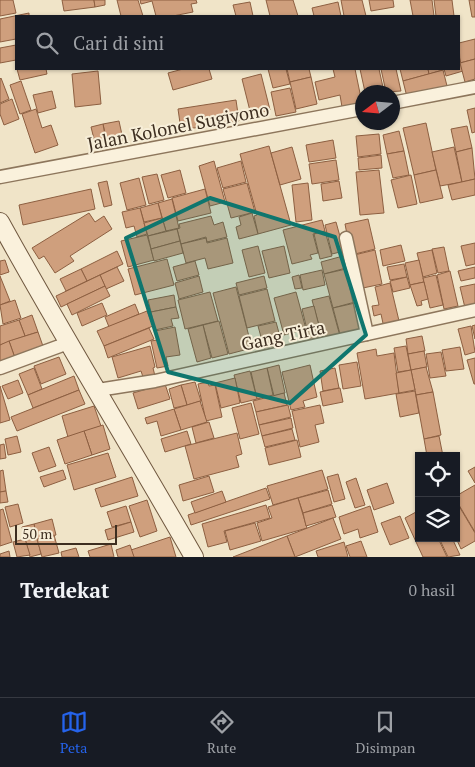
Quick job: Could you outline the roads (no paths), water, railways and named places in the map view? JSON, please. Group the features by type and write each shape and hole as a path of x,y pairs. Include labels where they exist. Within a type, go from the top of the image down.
{"main road":[{"path":"0,222 194,557"}],"street":[{"path":"400,101 475,87"},
{"name":"Jalan Kolonel Sugiyono","path":"0,177 355,110"},
{"path":"346,238 368,334"},
{"name":"Gang Tirta","path":"98,390 155,381 475,310"},
{"path":"0,368 68,342"}]}
